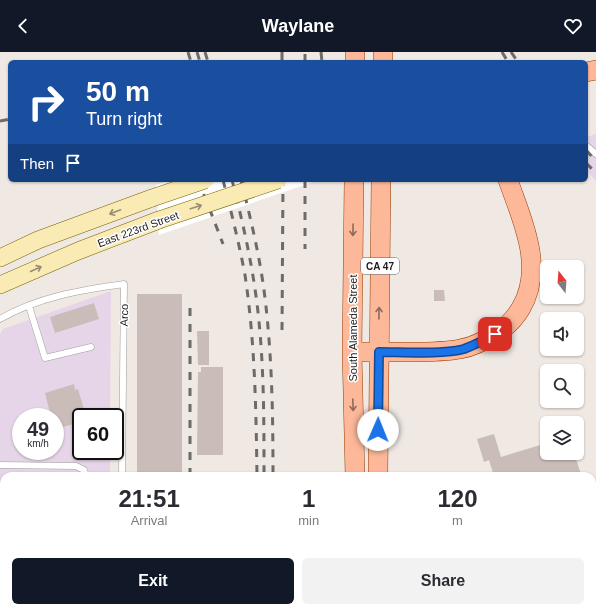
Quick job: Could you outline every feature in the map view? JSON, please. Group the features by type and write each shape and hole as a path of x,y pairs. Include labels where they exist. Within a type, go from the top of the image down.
{"main road":[{"path":"0,258 38,240 199,182"},
{"name":"East 223rd Street","path":"0,285 78,251 159,220 272,182"},
{"name":"South Alameda Street","path":"354,182 352,352 355,472"},
{"name":"CA 47","path":"378,472 381,182"},
{"path":"352,352 442,352 462,349 486,340 504,328 518,313 527,298 532,281 532,263 525,230 509,182"}],"lane":[{"path":"588,147 596,154"},
{"name":"Arco","path":"0,320 14,311 45,299 88,289 124,284 122,472"},
{"path":"28,306 45,358 91,347"},
{"path":"0,465 76,466 84,470 85,472"}],"shaded area":[{"path":"596,134 596,181 588,172 588,136"},
{"path":"111,291 110,408 72,408 72,460 110,460 110,472 0,472 0,334 3,329"}],"pier":[{"path":"164,182 313,182 159,235 156,185"}],"building":[{"path":"434,290 444,290 445,301 434,301"},
{"path":"137,294 182,294 182,472 137,472"},
{"path":"94,303 99,319 55,333 50,317"},
{"path":"197,331 209,331 209,365 198,365"},
{"path":"201,367 223,367 223,455 197,455 198,372 201,372"},
{"path":"74,384 75,390 78,389 84,408 72,408 72,424 64,427 64,408 49,408 45,393"},
{"path":"494,434 501,457 540,445 540,460 576,460 580,472 493,472 489,460 484,462 477,439"}],"railway":[{"path":"188,52 190,60"},
{"path":"197,52 199,60"},
{"path":"205,52 207,60"},
{"path":"282,52 282,60"},
{"path":"305,52 305,60"},
{"path":"321,52 322,60"},
{"path":"502,52 507,60"},
{"path":"511,52 517,60"},
{"path":"0,121 8,119"},
{"path":"588,152 596,161"},
{"path":"588,165 596,173"},
{"path":"197,182 205,197 223,244"},
{"path":"224,182 245,275 251,325 257,472"},
{"path":"232,182 247,245 258,312 263,373 264,472"},
{"path":"241,182 257,248 267,313 272,383 273,472"},
{"path":"282,330 283,182"},
{"path":"305,182 305,249"},
{"path":"190,301 190,472"}],"route":[{"path":"378,430 379,352 442,352 462,349 486,340 495,334"}]}
